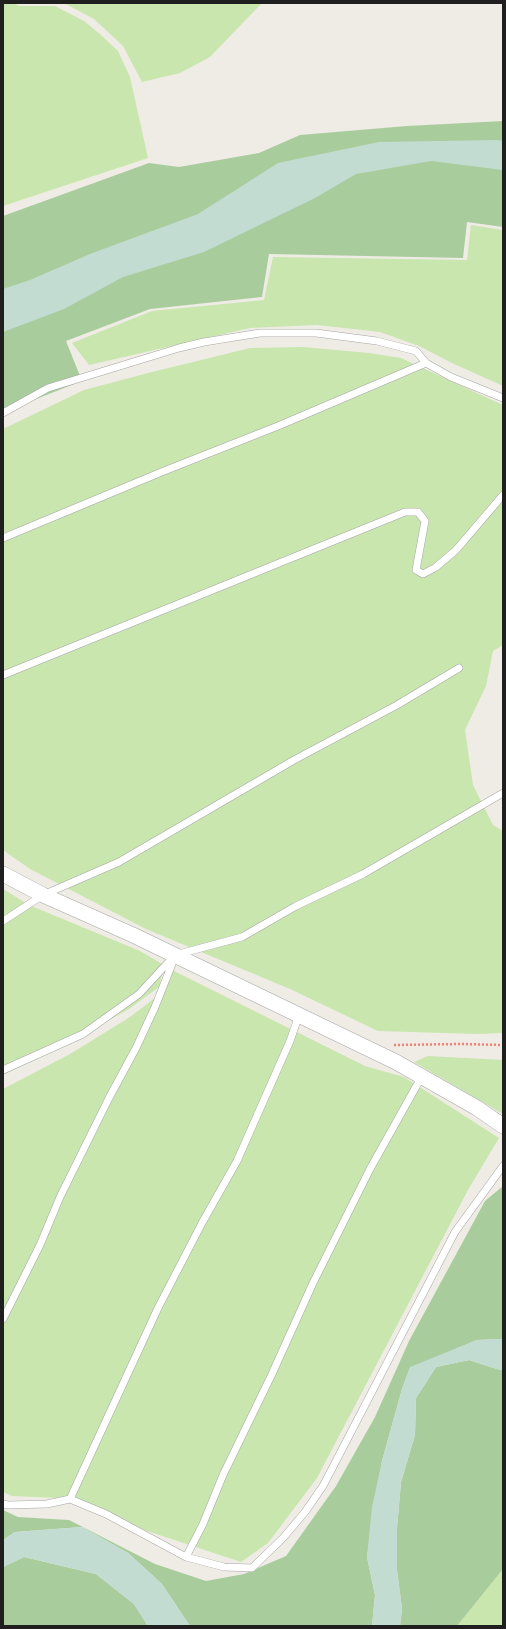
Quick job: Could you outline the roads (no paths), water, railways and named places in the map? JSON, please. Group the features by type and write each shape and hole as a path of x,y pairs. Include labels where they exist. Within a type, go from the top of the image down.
{"street":[{"path":"3,874 43,895 175,955 396,1062 477,1108 503,1126"}],"lane":[{"path":"3,413 48,388 179,348 204,342 260,333 316,334 378,341 416,351 426,363 452,377 503,398"},
{"path":"3,538 164,471 278,426 426,363"},
{"path":"3,675 405,512 418,512 425,521 416,570 423,574 436,568 456,550 503,495"},
{"path":"3,921 43,895 119,862 294,760 397,706 459,668"},
{"path":"3,1070 84,1034 139,994 175,955 242,937 296,906 370,870 503,793"},
{"path":"3,1319 40,1245 74,1169 109,1098 136,1048 155,1006 175,955"},
{"path":"70,1499 158,1308 202,1223 237,1161 290,1041 299,1015"},
{"path":"186,1557 203,1524 223,1475 272,1374 313,1282 370,1168 422,1076"},
{"path":"3,1504 8,1506 47,1504 70,1499 106,1514 186,1557 224,1567 252,1568 283,1538 305,1512 323,1486 455,1232 503,1166"}]}
